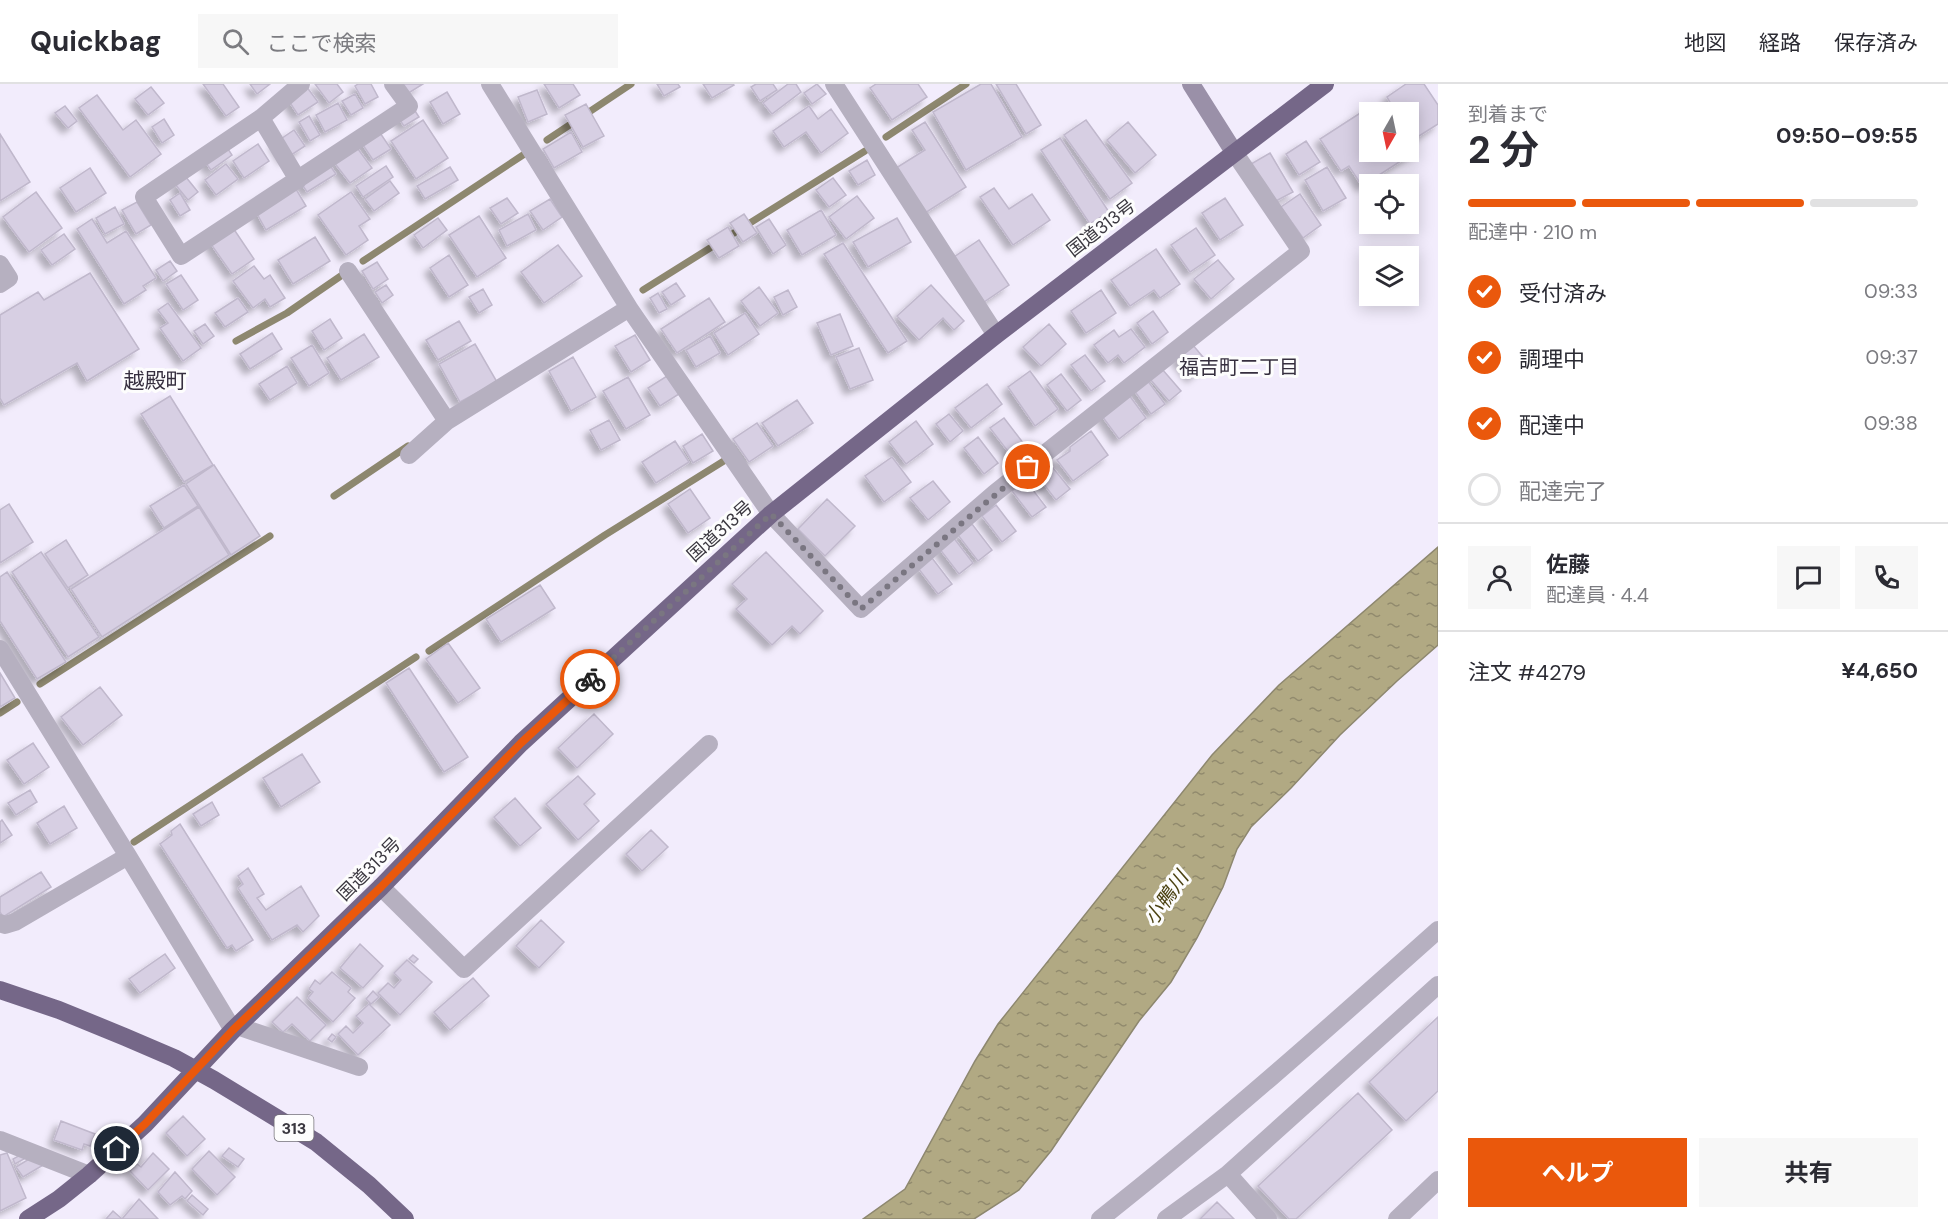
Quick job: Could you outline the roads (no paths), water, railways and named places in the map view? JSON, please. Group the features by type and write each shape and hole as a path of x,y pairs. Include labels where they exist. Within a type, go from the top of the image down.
{"highway":[{"name":"国道313号","path":"28,1219 59,1199 89,1175 145,1124 235,1028 381,887 521,743 771,514 996,335 1325,84"},
{"name":"313","path":"0,990 59,1010 174,1058 214,1080 316,1142 369,1185 405,1219"}],"street":[{"path":"301,84 261,118 144,197 181,256 409,106 393,84"},
{"path":"497,86 629,308 771,514 861,609 995,493 1300,251 1191,84"},
{"path":"838,85 996,335"},
{"path":"261,118 298,180"},
{"path":"0,264 9,278 0,284"},
{"path":"348,271 447,421"},
{"path":"409,455 447,421 629,308"},
{"path":"0,649 235,1028 359,1066"},
{"path":"381,887 464,969 709,744"},
{"path":"0,923 5,925 15,922 128,855"},
{"path":"1100,1219 1191,1148 1289,1064 1438,930"},
{"path":"1166,1219 1228,1174 1438,985"},
{"path":"0,1140 89,1175"},
{"path":"1228,1174 1268,1219"},
{"path":"1397,1219 1438,1180"},
{"path":"49,1219 59,1199"}],"water":[{"name":"小鴨川","path":"1438,547 1438,645 1340,735 1251,827 1237,849 1223,887 1197,938 1171,982 1139,1021 1051,1151 1019,1190 974,1219 863,1219 905,1189 975,1061 998,1024 1212,755 1279,685"}],"waterway":[{"path":"547,140 631,84"},
{"path":"886,137 966,84"},
{"path":"643,290 865,151"},
{"path":"363,261 526,153"},
{"path":"236,341 287,313 348,271"},
{"path":"334,496 408,446"},
{"path":"429,651 605,535 727,459"},
{"path":"40,684 270,536"},
{"path":"134,842 416,657"},
{"path":"0,713 17,702"}],"district":[{"name":"福吉町二丁目","path":"1239,367"},
{"name":"越殿町","path":"155,381"}]}
